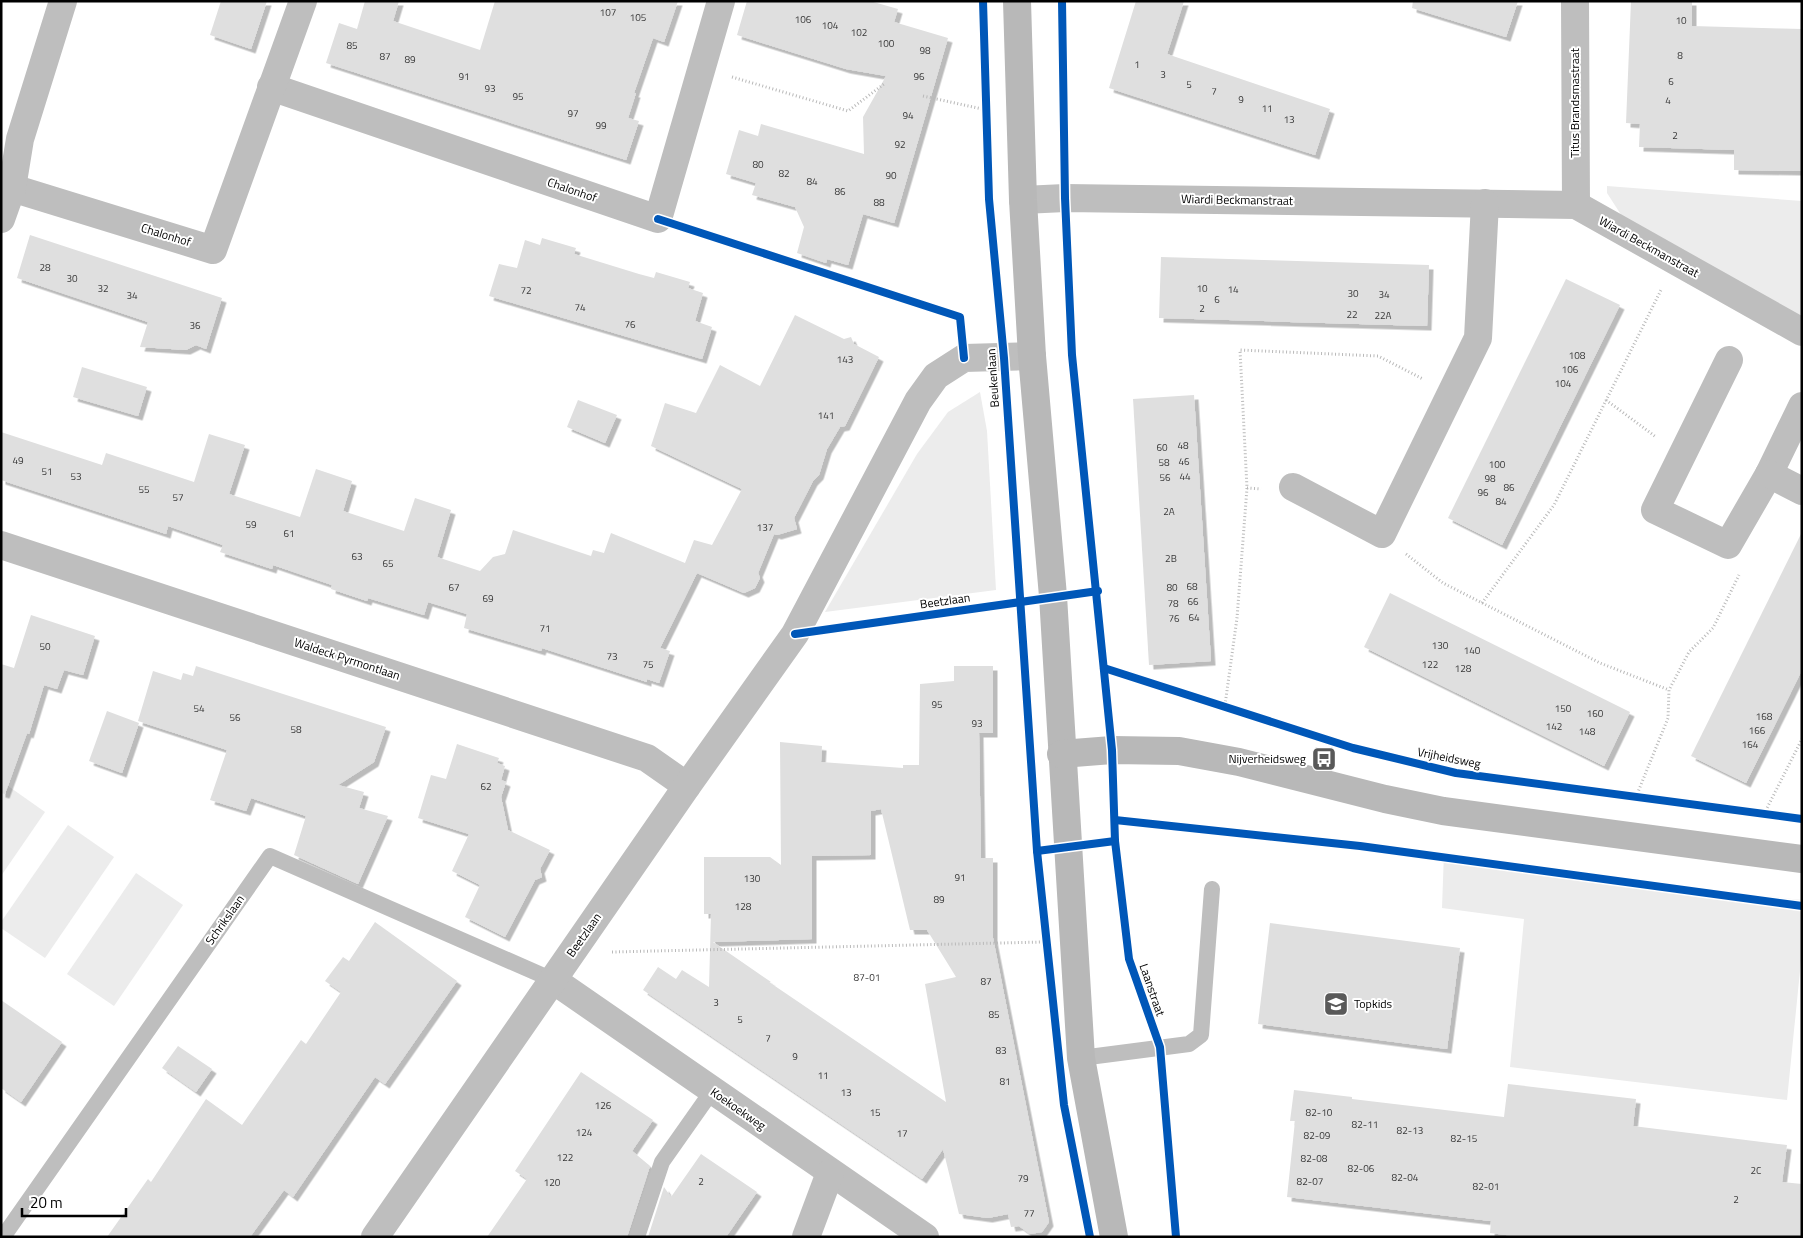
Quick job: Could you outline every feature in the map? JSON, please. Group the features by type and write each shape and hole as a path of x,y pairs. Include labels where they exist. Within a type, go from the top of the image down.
{"street":[{"path":"1,219 12,188 11,135 63,1"},
{"name":"Chalonhof","path":"12,188 213,250 303,1"},
{"name":"Chalonhof","path":"271,87 658,219 721,1"},
{"path":"1017,1 1023,200 1032,356 1052,596 1081,1058 1114,1237"},
{"name":"Titus Brandsmastraat","path":"1574,1 1576,205"},
{"name":"Wiardi Beckmanstraat","path":"1023,200 1065,198 1576,205 1802,332"},
{"path":"1293,488 1382,534 1478,338 1485,203"},
{"name":"Beetzlaan","path":"375,1237 686,786 795,634 918,401 936,376 964,358 1032,356"},
{"path":"1729,360 1655,510 1728,545 1769,474 1802,406"},
{"path":"1769,474 1802,491"},
{"name":"Waldeck Pyrmontlaan","path":"1,544 647,758 686,786"},
{"path":"1061,754 1112,750 1179,751 1240,762 1385,799 1443,810 1802,858"},
{"name":"Koekoekweg","path":"553,980 925,1237"},
{"path":"806,1237 830,1173"}],"lane":[{"name":"Schrikslaan","path":"3,1237 270,856 553,980"},
{"path":"1081,1058 1188,1044 1201,1035 1212,889"},
{"path":"637,1237 662,1162 712,1091"}],"path":[{"path":"703,68 848,111 884,84"},
{"path":"923,96 987,110"},
{"path":"986,100 987,120"},
{"path":"1482,603 1554,506 1675,261"},
{"path":"1606,400 1651,434 1684,451"},
{"path":"1382,534 1443,583 1600,663 1669,690"},
{"path":"1636,797 1668,718 1669,690 1689,652 1713,628 1741,571 1728,545"},
{"path":"1216,702 1234,708"},
{"path":"1764,814 1802,739"},
{"path":"1626,796 1646,798"},
{"path":"1754,812 1774,815"},
{"path":"582,937 608,952 1046,946 1045,933"}],"shaded area":[{"path":"1607,186 1802,201 1802,318 1627,224 1607,193"},
{"path":"980,392 987,431 996,590 825,612 917,454 948,412"},
{"path":"1,781 45,812 1,876"},
{"path":"68,825 114,857 45,958 1,928 1,922"},
{"path":"1444,852 1655,884 1802,900 1802,951 1787,1100 1510,1067 1524,919 1442,908"},
{"path":"136,873 183,905 114,1006 67,974"}],"building":[{"path":"221,1 267,1 251,49 210,35"},
{"path":"365,1 399,1 393,21 480,50 495,1 678,1 664,42 653,38 634,93 636,93 628,118 639,121 626,160 326,63 339,23 357,29"},
{"path":"747,1 870,1 898,9 894,22 948,38 894,223 863,214 848,265 827,259 826,263 797,253 804,227 795,207 752,195 756,183 726,174 739,130 758,136 761,124 864,154 863,117 886,76 846,69 737,35"},
{"path":"1136,1 1184,1 1167,54 1330,109 1315,155 1109,88"},
{"path":"1413,1 1518,1 1506,37 1412,8"},
{"path":"1631,1 1692,1 1692,26 1802,29 1802,171 1734,170 1734,150 1639,147 1640,124 1626,123"},
{"path":"30,235 222,298 206,349 196,345 186,350 140,347 148,322 17,278"},
{"path":"542,238 576,248 574,254 639,274 654,278 656,272 690,282 688,288 703,293 695,321 712,327 702,359 489,296 499,264 517,268 525,240 540,245"},
{"path":"1161,257 1429,265 1427,326 1159,318"},
{"path":"1566,279 1620,305 1502,545 1448,518"},
{"path":"795,315 844,339 851,337 854,344 879,357 845,426 840,427 827,449 819,475 813,481 794,518 797,529 777,535 774,534 758,573 760,578 755,588 744,593 697,573 660,648 670,651 659,683 647,679 647,682 542,648 541,651 464,628 467,614 428,602 424,615 368,598 367,601 331,589 332,585 273,565 272,569 220,552 223,545 168,526 166,534 1,480 1,432 102,465 106,453 194,482 209,434 245,445 229,494 300,517 316,469 352,481 343,511 404,531 415,498 451,510 437,557 480,571 493,557 505,554 513,530 591,556 593,550 604,553 611,533 685,563 694,540 712,545 742,489 651,446 665,403 696,413 720,365 760,386"},
{"path":"82,367 147,387 138,416 73,397"},
{"path":"1194,395 1211,661 1149,665 1133,399"},
{"path":"578,400 617,415 605,443 567,427"},
{"path":"1802,532 1802,670 1746,783 1691,756"},
{"path":"1390,593 1630,712 1604,766 1364,647"},
{"path":"31,615 95,636 83,675 64,670 57,689 44,685 29,734 27,733 5,794 1,793 1,664 14,668"},
{"path":"196,666 386,727 374,762 338,785 364,792 359,808 388,816 358,884 294,855 306,816 251,798 246,811 210,800 227,750 138,721 153,671 181,680 183,673 193,676"},
{"path":"954,666 993,666 993,733 979,733 981,858 993,858 993,938 1049,1222 1042,1232 1030,1234 1019,1226 1011,1227 1008,1214 988,1218 959,1214 943,1149 922,1179 643,990 658,967 676,979 682,970 709,987 711,914 704,914 704,857 770,857 781,865 780,742 822,746 821,762 903,768 903,765 919,765 920,684 954,681","holes":["881,809 910,930 927,930 956,977 925,984 946,1102 713,942 812,939 812,856 871,855 871,811"]},
{"path":"107,711 139,723 122,773 89,761"},
{"path":"457,744 499,758 497,763 505,766 501,780 506,782 501,797 508,830 550,850 540,869 542,877 535,880 505,937 465,917 480,885 452,871 469,834 418,818 431,775 446,779"},
{"path":"375,922 457,981 385,1084 375,1077 293,1197 284,1190 250,1237 107,1237 148,1179 151,1182 206,1099 242,1125 301,1040 306,1044 341,992 325,981 343,957 349,961"},
{"path":"1270,923 1460,948 1447,1049 1258,1024"},
{"path":"1,1000 62,1042 21,1102 1,1088"},
{"path":"178,1046 212,1069 196,1092 162,1068"},
{"path":"581,1072 653,1120 632,1151 650,1166 627,1237 487,1237 527,1179 515,1171"},
{"path":"1508,1084 1636,1099 1633,1126 1787,1145 1782,1182 1802,1184 1802,1237 1522,1237 1490,1233 1491,1221 1287,1197 1295,1121 1290,1121 1294,1090 1352,1097 1352,1099 1504,1117"},
{"path":"701,1154 757,1192 726,1237 648,1237 664,1187 671,1197"}],"cycle path":[{"name":"Beukenlaan","path":"983,1 989,199 1004,358 1037,851 1064,1105 1090,1237"},
{"name":"Laanstraat","path":"1062,1 1065,198 1072,355 1112,750 1115,841 1129,959 1160,1047 1176,1237"},
{"path":"658,219 960,317 964,358"},
{"path":"795,634 1098,591"},
{"name":"Vrijheidsweg","path":"1104,668 1353,748 1456,773 1802,819"},
{"path":"1115,820 1360,846 1802,906"},
{"path":"1037,851 1115,841"}],"place":[{"name":"Nijverheidsweg","path":"1324,759"},
{"name":"Topkids","path":"1336,1004"}]}
